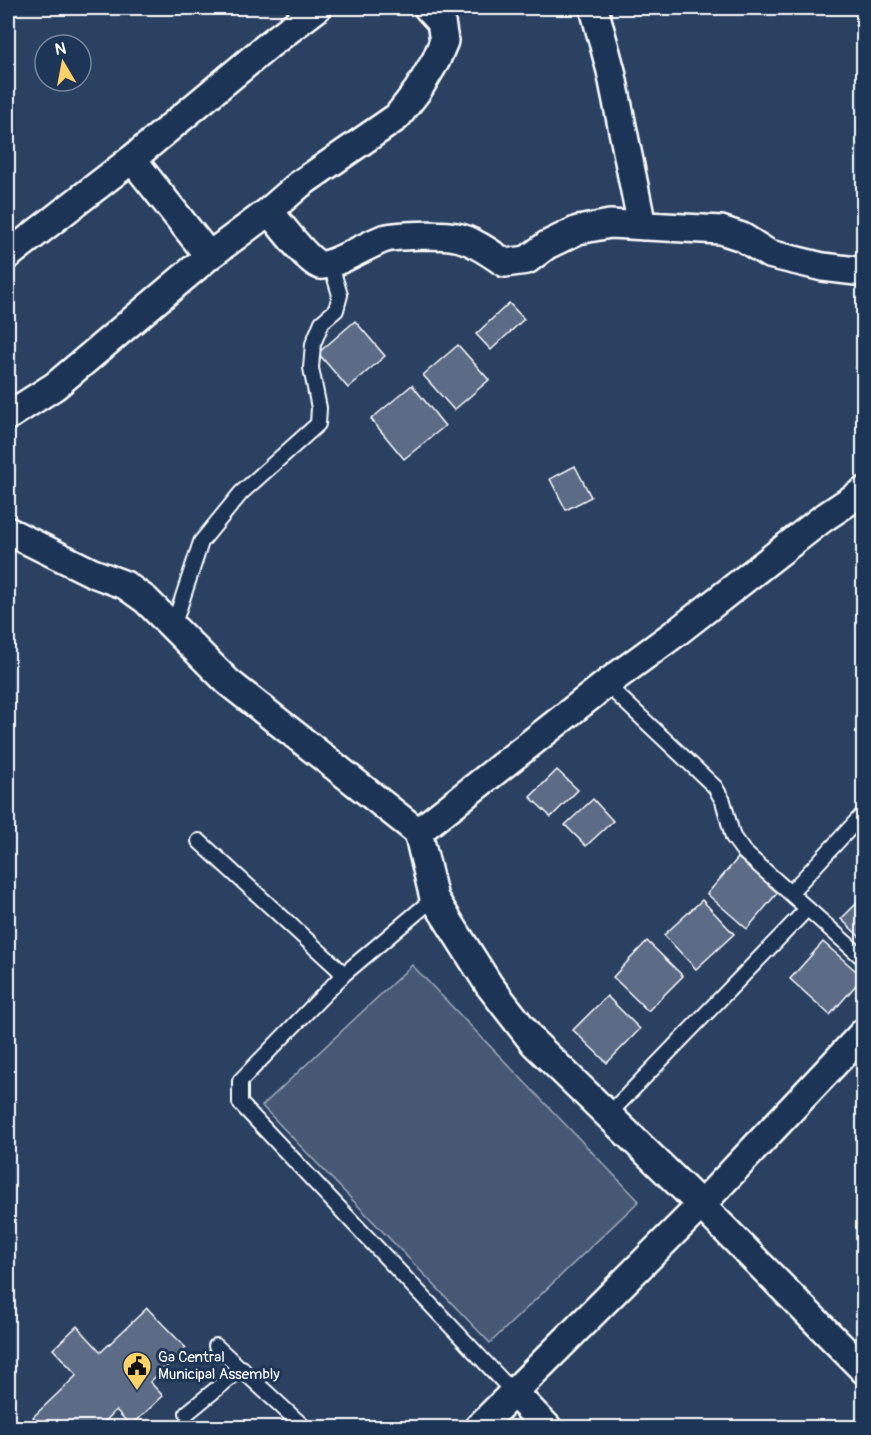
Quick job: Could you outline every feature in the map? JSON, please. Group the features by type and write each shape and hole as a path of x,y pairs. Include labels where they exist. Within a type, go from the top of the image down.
{"street":[{"path":"8,255 132,159 270,44 317,8"},
{"path":"8,416 55,386 209,256 269,211 300,184 397,117 418,90 436,60 444,40 441,22 428,8"},
{"path":"594,8 611,71 642,226"},
{"path":"132,159 209,256"},
{"path":"269,211 309,258 320,265 331,265 386,238 458,237 489,252 505,263 527,260 547,244 578,230 610,224 720,230 742,237 769,254 823,267 864,272"},
{"path":"418,832 606,684 822,519 864,491"},
{"path":"8,531 93,573 125,585 146,600 228,682 418,832 434,898 489,985 534,1043 864,1370"},
{"path":"478,1428 700,1205 864,1032"},
{"path":"513,1392 548,1428"}],"lane":[{"path":"172,627 201,542 241,493 318,424 319,408 311,368 313,344 322,322 336,310 340,296 331,265"},
{"path":"606,684 715,787 723,801 733,837 744,852 864,959"},
{"path":"790,893 864,813"},
{"path":"199,841 344,974"},
{"path":"434,898 344,974 240,1081 240,1103 513,1392"},
{"path":"608,1115 807,909"},
{"path":"216,1346 305,1428"},
{"path":"187,1413 242,1368"}],"shaded area":[{"path":"412,965 639,1201 490,1343 262,1106"}],"building":[{"path":"509,303 524,319 491,350 476,334"},
{"path":"355,321 385,356 348,388 318,353"},
{"path":"458,345 489,380 454,410 423,375"},
{"path":"864,362 864,378 856,368"},
{"path":"412,385 445,426 404,459 371,419"},
{"path":"575,466 591,497 566,510 550,479"},
{"path":"557,770 578,790 551,817 530,797"},
{"path":"593,799 613,821 586,846 565,825"},
{"path":"738,858 778,892 747,929 707,894"},
{"path":"864,896 864,941 841,919"},
{"path":"702,900 734,934 696,969 664,935"},
{"path":"647,941 683,976 648,1011 613,977"},
{"path":"823,942 863,977 830,1015 790,979"},
{"path":"607,996 640,1029 607,1063 573,1030"},
{"path":"147,1308 186,1348 150,1382 163,1396 131,1426 116,1410 99,1428 42,1428 33,1417 77,1375 53,1349 77,1326 101,1352"}],"place":[{"name":"Ga Central Municipal Assembly","path":"137,1392"}]}
